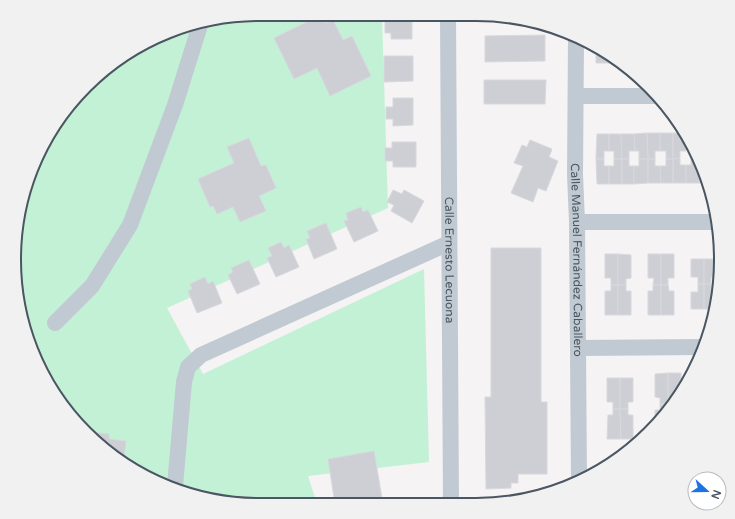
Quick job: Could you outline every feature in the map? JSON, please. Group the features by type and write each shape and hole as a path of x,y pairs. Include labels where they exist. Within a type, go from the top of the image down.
{"street":[{"name":"Calle Ernesto Lecuona","path":"448,21 451,498"},
{"path":"55,323 92,286 130,225 175,104 199,29"},
{"name":"Calle Manuel Fernández Caballero","path":"576,44 575,174 577,222 579,474"},
{"path":"576,96 649,96"},
{"path":"577,222 711,222"},
{"path":"175,482 184,382 188,367 201,355 449,242"},
{"path":"578,348 697,347"}],"green space":[{"path":"260,21 382,21 388,208 167,308 203,374 424,269 429,462 308,476 315,498 260,498 228,496 198,490 168,480 127,458 102,439 70,405 53,379 39,351 29,321 23,291 21,260 23,228 29,198 39,168 61,127 80,102 102,80 114,70 140,53 168,39 198,29 228,23"}],"building":[{"path":"309,21 325,21 326,23 334,21 343,40 352,36 371,76 330,96 317,68 294,79 274,38"},
{"path":"385,21 412,21 412,39 391,39 391,33 385,33"},
{"path":"545,35 545,61 485,62 485,36"},
{"path":"596,54 609,62 609,63 596,63"},
{"path":"384,56 413,56 413,81 384,82"},
{"path":"484,80 546,80 545,104 484,104"},
{"path":"393,98 413,98 413,125 393,126 393,119 386,119 386,107 393,107"},
{"path":"647,133 660,133 660,151 655,151 655,159 648,159"},
{"path":"647,133 648,159 639,159 639,151 635,151 634,134"},
{"path":"660,133 673,133 673,159 666,159 666,151 660,151"},
{"path":"673,133 678,133 686,148 686,151 680,151 680,158 673,159"},
{"path":"597,134 609,134 609,151 604,151 604,159 596,159"},
{"path":"609,134 621,134 622,159 614,159 614,151 609,151"},
{"path":"621,134 634,134 635,151 629,151 629,159 622,159"},
{"path":"249,138 261,166 266,165 276,188 259,196 266,211 240,222 233,207 217,214 213,206 210,207 198,179 234,163 227,147"},
{"path":"530,140 552,149 549,157 558,161 546,191 538,188 533,202 511,193 523,166 514,163 522,145 527,147"},
{"path":"392,142 416,142 416,167 393,167 393,161 385,161 385,148 392,148"},
{"path":"680,158 680,165 686,165 686,183 673,183 673,159"},
{"path":"691,158 699,177 699,183 686,183 686,165 691,165"},
{"path":"596,159 604,159 604,166 609,166 609,184 597,184"},
{"path":"614,159 622,159 622,184 609,184 609,166 614,166"},
{"path":"622,159 629,159 629,166 634,166 634,184 622,184"},
{"path":"639,159 648,159 648,183 634,184 634,166 639,166"},
{"path":"648,159 655,159 655,166 660,166 661,183 648,183"},
{"path":"666,159 673,159 673,183 661,183 660,166 666,166"},
{"path":"393,190 402,194 404,190 424,201 412,223 391,211 394,205 387,202"},
{"path":"361,207 363,212 368,210 378,231 354,242 344,221 348,220 346,213"},
{"path":"326,223 337,249 314,259 306,239 310,238 307,231"},
{"path":"281,242 284,248 289,245 299,267 276,277 267,258 272,256 268,248"},
{"path":"491,248 541,248 541,402 547,402 547,474 518,474 518,483 511,483 511,488 486,489 485,397 491,397"},
{"path":"605,254 618,254 618,285 611,285 611,278 605,278"},
{"path":"618,254 631,255 631,278 626,279 626,285 618,285"},
{"path":"648,254 661,254 661,285 653,285 654,278 648,278"},
{"path":"661,254 674,254 674,278 668,278 668,285 661,285"},
{"path":"691,259 704,259 704,284 698,284 698,277 691,277"},
{"path":"704,259 714,259 711,284 704,284"},
{"path":"249,260 260,284 237,294 228,275 233,272 231,268"},
{"path":"205,277 208,284 213,281 222,303 197,313 188,291 192,289 190,284"},
{"path":"698,284 704,284 704,309 691,309 691,292 698,292"},
{"path":"704,284 711,284 712,292 708,309 704,309"},
{"path":"611,285 618,285 618,315 605,315 605,291 611,291"},
{"path":"618,285 626,285 626,291 631,291 631,315 618,315"},
{"path":"653,285 661,285 661,315 648,315 648,291 653,291"},
{"path":"661,285 668,285 669,291 674,291 674,315 661,315"},
{"path":"668,373 681,373 681,381 668,401"},
{"path":"668,373 668,401 666,404 660,404 660,398 655,397 655,374"},
{"path":"607,378 620,378 620,409 613,409 613,402 607,402"},
{"path":"620,378 633,378 633,402 628,402 628,409 620,409"},
{"path":"660,404 666,404 655,417 655,410 660,410"},
{"path":"613,409 620,409 621,439 607,439 608,415 613,415"},
{"path":"620,409 628,409 628,415 633,415 633,439 621,439"},
{"path":"96,433 109,434 109,439 126,441 124,456"},
{"path":"374,451 382,498 334,498 328,459"}]}
